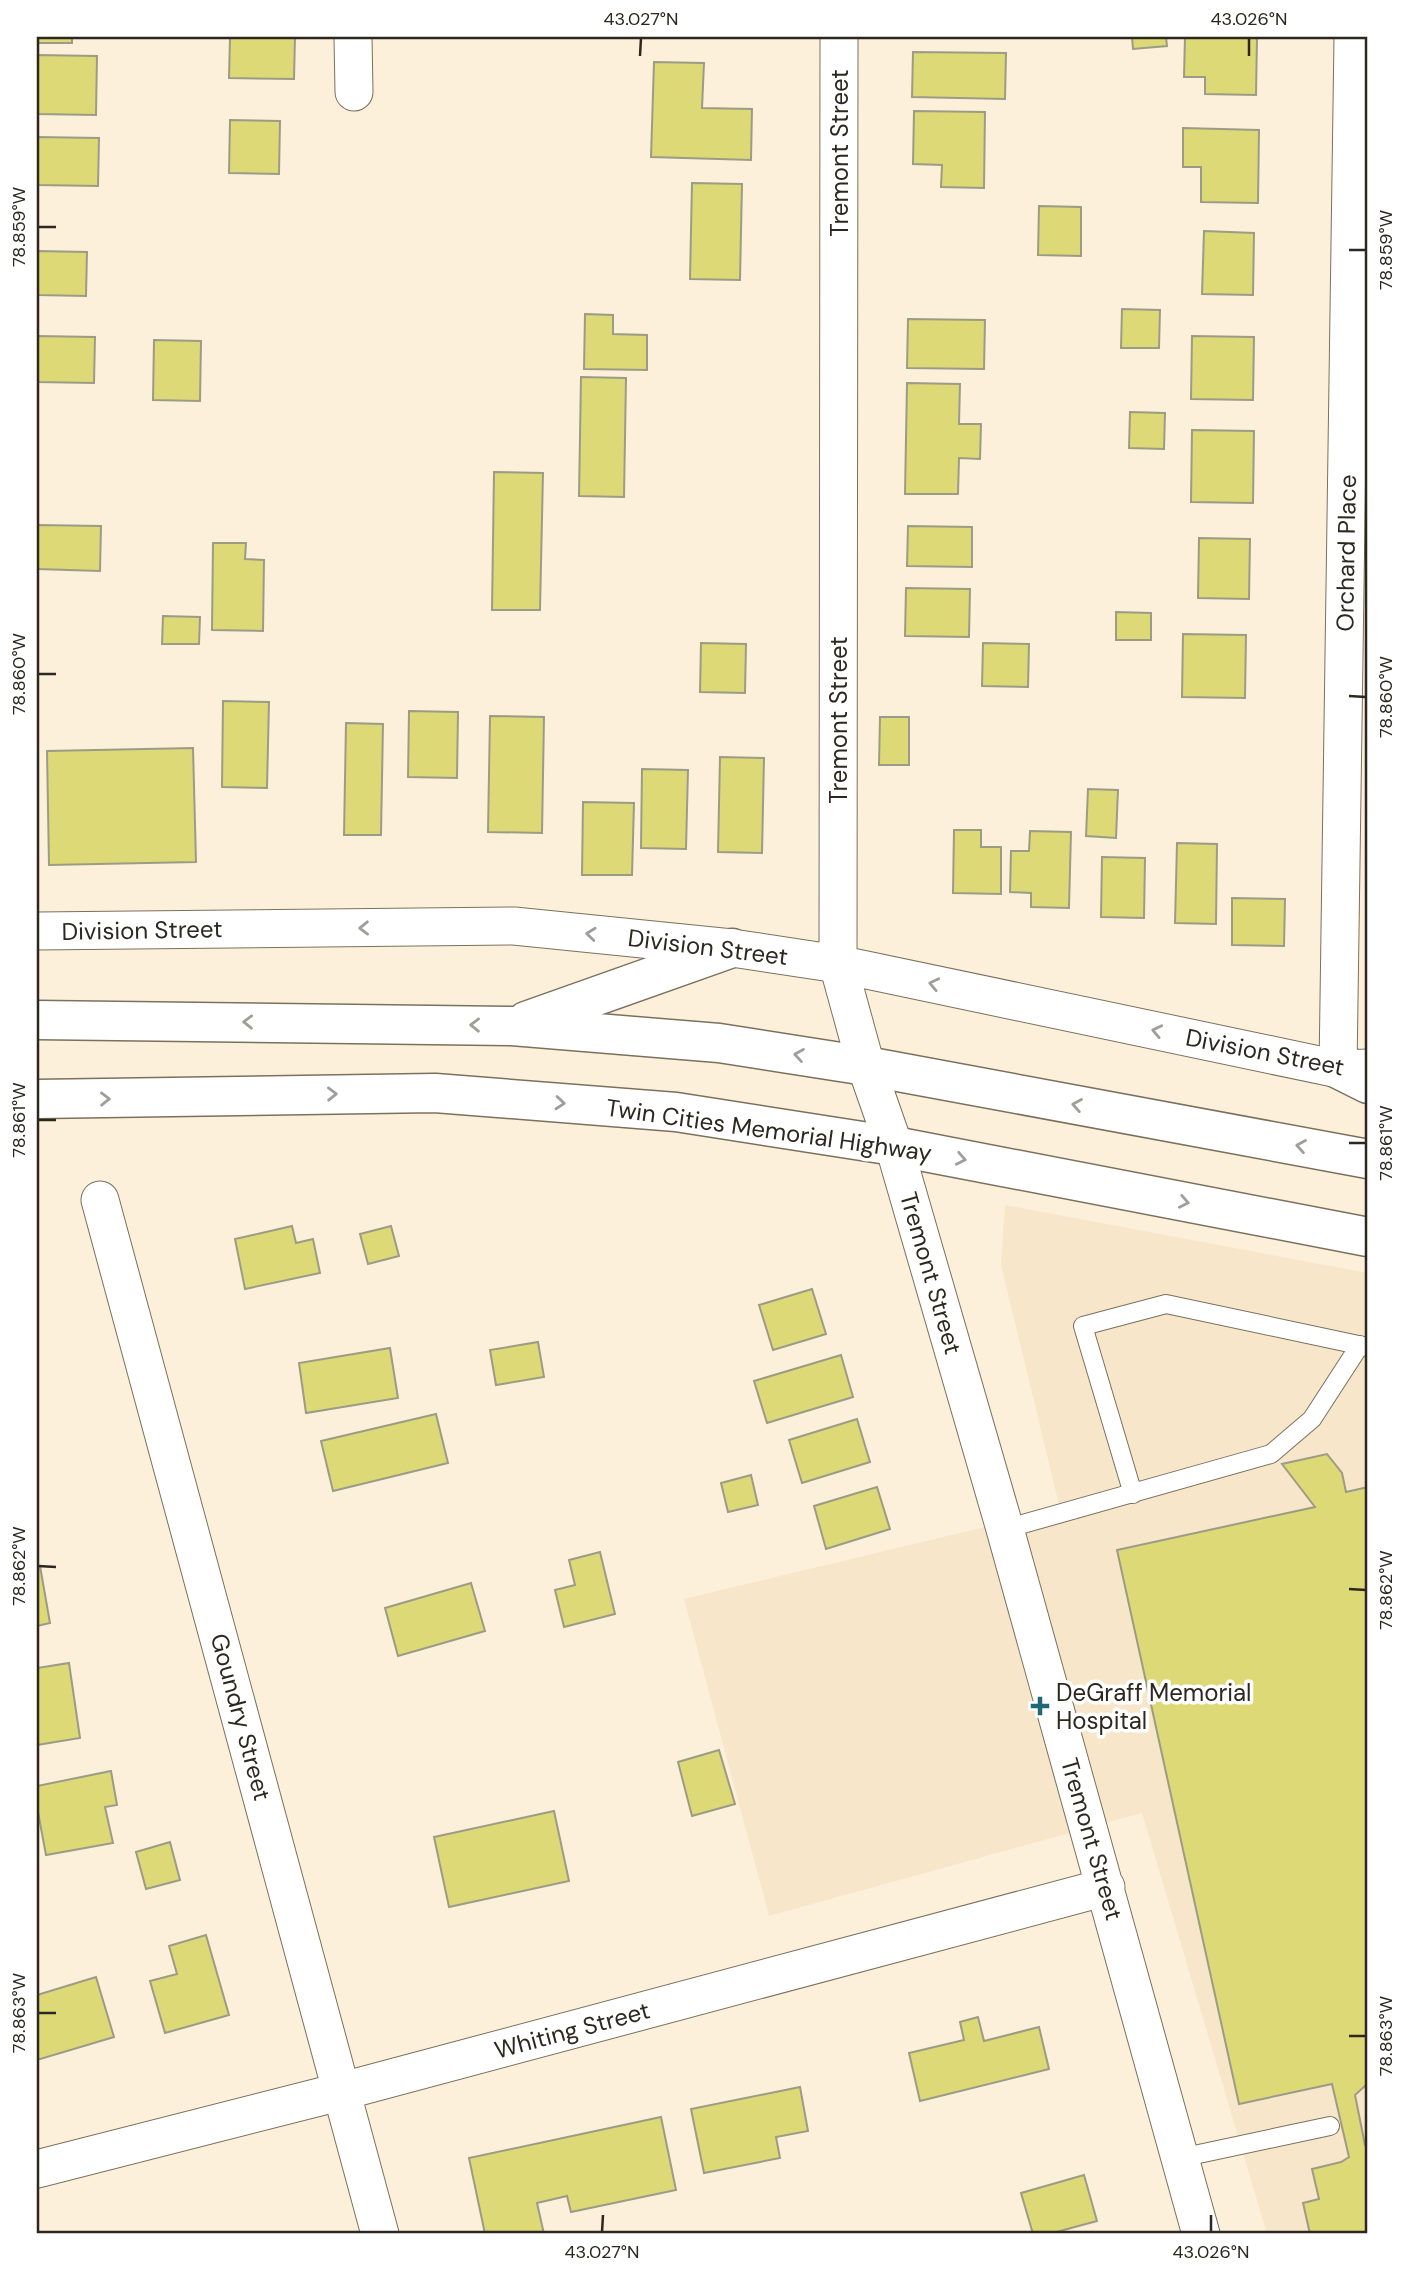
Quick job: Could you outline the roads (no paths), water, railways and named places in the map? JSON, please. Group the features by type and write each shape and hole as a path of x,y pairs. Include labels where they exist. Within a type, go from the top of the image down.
{"main road":[{"path":"512,1026 732,948"},
{"path":"37,1020 512,1026 719,1043 866,1066 1368,1159"},
{"name":"Twin Cities Memorial Highway","path":"37,1099 435,1093 676,1112 894,1146 1368,1237"}],"street":[{"path":"353,37 354,92"},
{"name":"Tremont Street","path":"839,37 838,964 866,1066 894,1146 1005,1529 1201,2234"},
{"name":"Orchard Place","path":"1353,37 1358,1074"},
{"name":"Division Street","path":"37,931 514,926 732,948 838,964 1358,1074"},
{"name":"Goundry Street","path":"100,1200 380,2234"},
{"name":"Whiting Street","path":"37,2169 343,2091 1106,1887"}],"lane":[{"path":"1005,1529 1133,1494 1271,1454 1312,1419 1364,1346 1166,1304 1083,1326 1133,1494"},
{"path":"1180,2158 1330,2126"}],"place":[{"name":"DeGraff Memorial Hospital","path":"1040,1706"}]}
